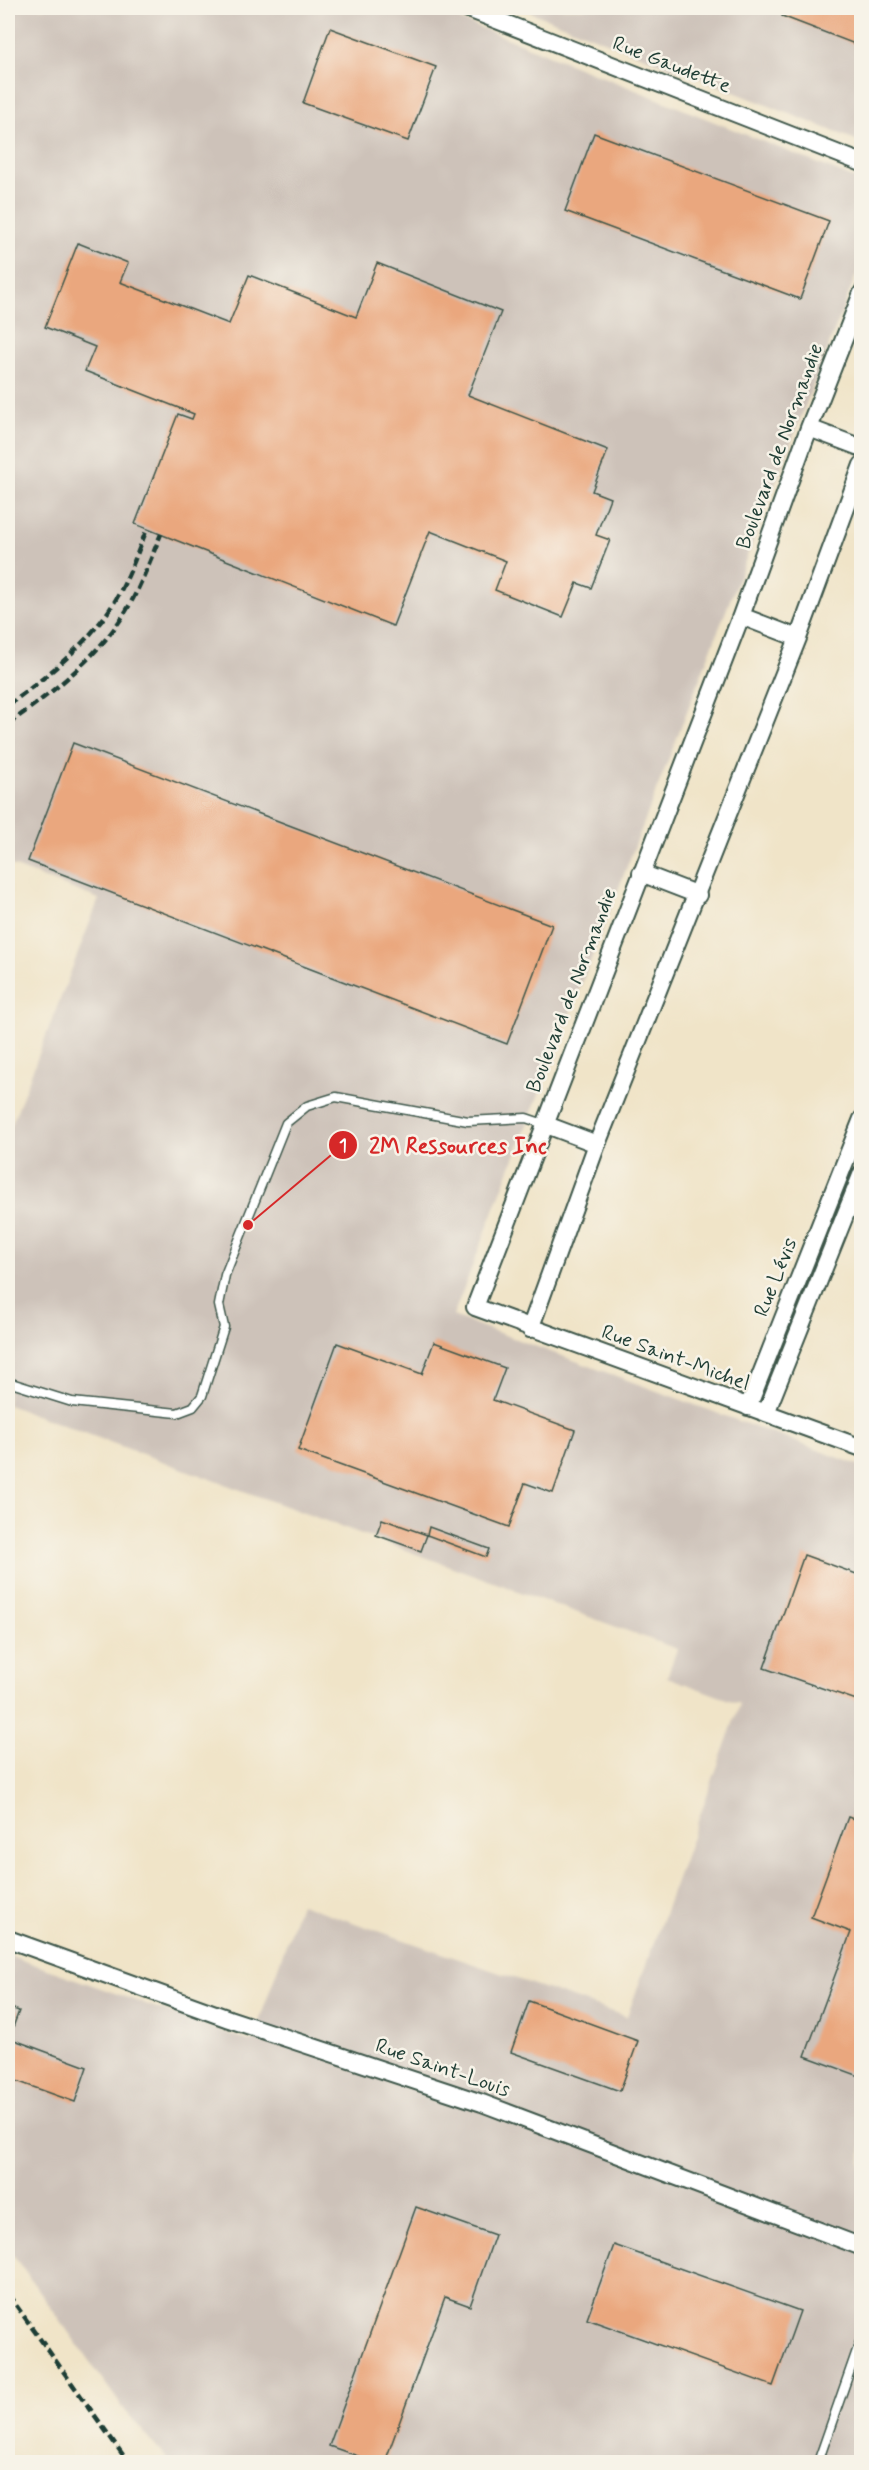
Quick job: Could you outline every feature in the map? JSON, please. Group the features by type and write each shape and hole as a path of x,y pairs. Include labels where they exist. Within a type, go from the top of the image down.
{"street":[{"name":"Rue Gaudette","path":"466,8 861,163"},
{"name":"Boulevard de Normandie","path":"475,1307 640,873 741,616 861,293"},
{"path":"809,428 861,448"},
{"path":"530,1329 597,1144 698,895 798,638 861,465"},
{"path":"741,616 798,638"},
{"name":"Boulevard de Normandie","path":"640,873 698,895"},
{"name":"Rue Lévis","path":"748,1407 861,1119"},
{"name":"Boulevard de Normandie","path":"544,1124 597,1144"},
{"name":"Rue Lévis","path":"766,1413 861,1172 844,1164"},
{"name":"Rue Saint-Michel","path":"475,1307 861,1448"},
{"name":"Rue Saint-Louis","path":"8,1939 228,2019 482,2103 861,2247"}],"lane":[{"path":"8,1382 72,1402 177,1413 193,1407 201,1396 224,1327 219,1305 225,1275 286,1123 307,1106 336,1097 468,1121 526,1118 544,1124"},
{"path":"818,2463 861,2336"}],"shaded area":[{"path":"8,8 432,8 861,181 861,262 453,1316 861,1466 861,2462 169,2462 123,2408 8,2248 8,1955 252,2042 300,1904 627,2017 740,1704 667,1677 677,1649 8,1405 8,1134 99,899 8,864"},
{"path":"520,8 861,8 861,142"}],"building":[{"path":"785,8 862,8 860,46 782,16"},
{"path":"330,28 436,67 408,141 303,103"},
{"path":"594,133 829,221 800,299 565,211"},
{"path":"78,243 128,263 120,282 229,324 249,275 356,317 377,263 501,312 468,395 608,450 592,491 610,498 596,535 610,540 591,588 577,583 563,617 495,590 506,561 430,531 393,626 135,524 178,414 192,419 194,414 85,371 95,347 45,327"},
{"path":"73,743 552,925 507,1044 28,861"},
{"path":"434,1342 505,1368 493,1400 575,1430 553,1493 525,1483 509,1527 298,1450 337,1343 422,1374"},
{"path":"382,1519 427,1535 421,1551 376,1535"},
{"path":"429,1527 489,1549 486,1557 427,1535"},
{"path":"804,1555 862,1576 862,1702 764,1668"},
{"path":"848,1817 862,1822 862,2077 805,2056 851,1932 811,1917"},
{"path":"529,2001 638,2041 620,2091 511,2052"},
{"path":"8,2007 19,2011 9,2038 87,2067 75,2102 8,2078"},
{"path":"416,2207 495,2235 470,2306 445,2297 385,2462 375,2462 329,2446"},
{"path":"614,2245 800,2311 773,2386 587,2319"}],"railway":[{"path":"8,705 63,662 100,623 121,590 147,529"},
{"path":"8,724 59,686 105,641 134,597 161,534"},
{"path":"8,2294 128,2462"}],"place":[{"name":"2M Ressources Inc","path":"248,1225"}]}
